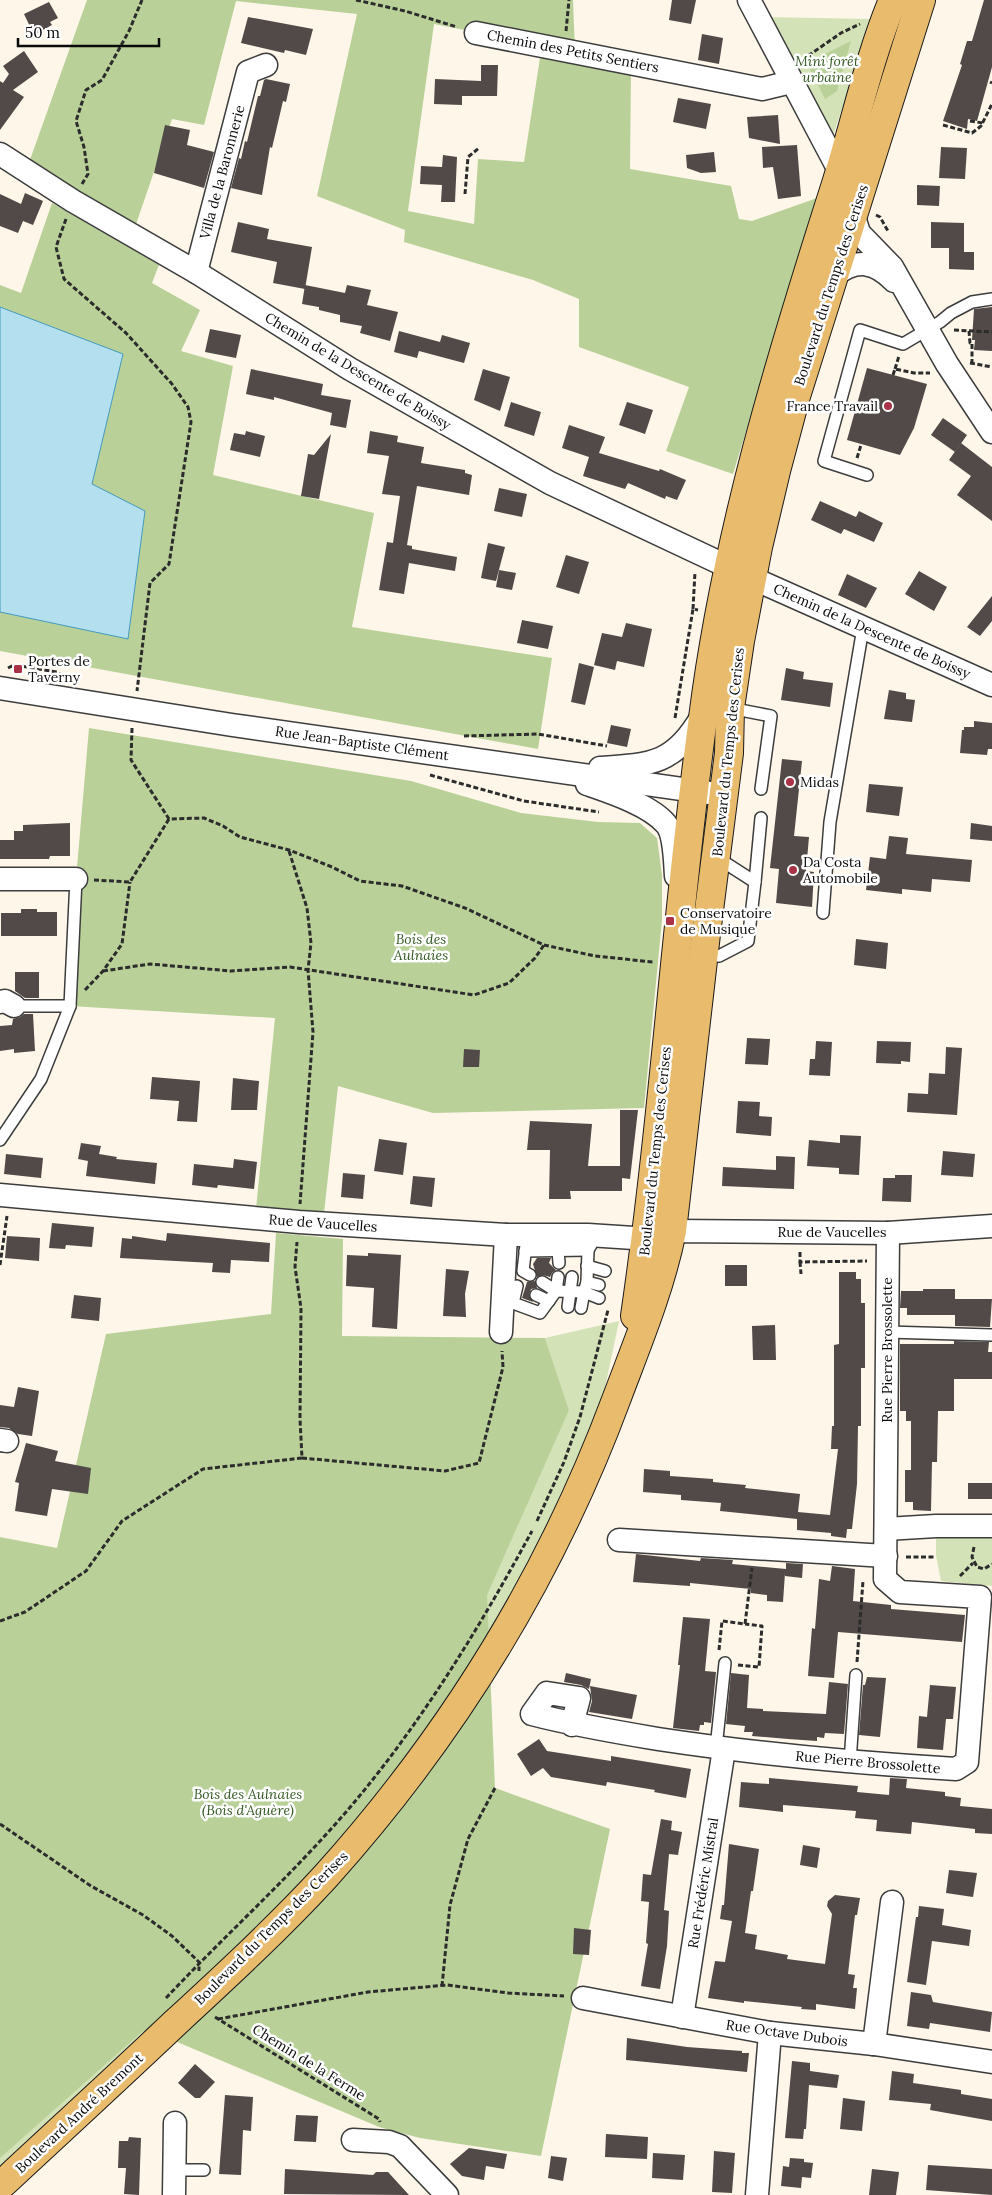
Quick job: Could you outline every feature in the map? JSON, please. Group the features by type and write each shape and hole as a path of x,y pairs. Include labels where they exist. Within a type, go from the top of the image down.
{"main road":[{"name":"Boulevard du Temps des Cerises","path":"158,2040 246,1957 323,1878 404,1784 455,1713 508,1630 563,1525 590,1466 649,1315 666,1260 672,1231 703,956 729,753 730,708 752,578 776,471 796,396 921,0"},
{"name":"Boulevard du Temps des Cerises","path":"616,1398 635,1316 646,1236 703,715 728,567 761,430 789,332 840,172 883,9"},
{"name":"Boulevard André Bremont","path":"0,2186 158,2040"}],"street":[{"path":"749,0 840,172"},
{"name":"Chemin des Petits Sentiers","path":"476,33 762,89 789,77"},
{"name":"Villa de la Baronnerie","path":"196,272 257,69"},
{"name":"Chemin de la Descente de Boissy","path":"0,154 73,201 196,272 350,369 541,478 728,567 992,685"},
{"path":"855,211 855,220 859,233 892,267 908,297"},
{"path":"834,276 844,267 857,264 867,264 882,271 908,297 937,332 992,432"},
{"name":"Rue Jean-Baptiste Clément","path":"2,679 232,725 724,795"},
{"path":"551,770 621,767 660,760 683,745 703,715"},
{"path":"551,770 612,793 649,811 667,824 675,858 680,924"},
{"path":"0,879 76,879"},
{"name":"Rue de Vaucelles","path":"5,1195 519,1240 593,1243 672,1231 888,1233 992,1226"},
{"name":"Rue Pierre Brossolette","path":"572,1725 720,1748 850,1762 956,1769 967,1762 980,1597 900,1592 886,1579 875,1556 886,1529 888,1233"},
{"path":"501,1332 519,1240"},
{"path":"886,1529 936,1526 992,1526"},
{"path":"619,1540 875,1556"},
{"name":"Rue Frédéric Mistral","path":"682,2017 720,1748"},
{"path":"874,2044 892,1902"},
{"name":"Rue Octave Dubois","path":"583,1998 770,2033 874,2044 992,2062"},
{"path":"757,2195 770,2033"},
{"path":"174,2195 175,2123"},
{"path":"353,2140 389,2142 400,2146 447,2195"}],"lane":[{"path":"867,475 824,461 860,330 903,344 937,332 951,313 972,302 992,299"},
{"path":"823,913 830,822 863,628"},
{"path":"730,708 771,716 761,789"},
{"path":"703,956 719,956 748,941 761,818"},
{"path":"716,857 754,882"},
{"path":"0,1140 41,1079 70,1006 76,879"},
{"path":"7,1004 70,1006"},
{"path":"558,1277 556,1291 540,1313 513,1303 526,1273 519,1240 558,1250 572,1250 593,1243"},
{"path":"581,1308 587,1266 593,1243"},
{"path":"558,1250 559,1263"},
{"path":"572,1250 572,1263"},
{"path":"587,1266 605,1271"},
{"path":"568,1307 572,1277"},
{"path":"542,1282 556,1291 570,1291 599,1285"},
{"path":"585,1287 598,1298"},
{"path":"536,1295 549,1301"},
{"path":"887,1332 992,1335"},
{"path":"720,1748 725,1663"},
{"path":"850,1762 856,1675"},
{"path":"174,2170 204,2170"}],"path":[{"path":"137,693 150,583 169,564 191,422 188,407 172,384 126,333 64,279 56,247 73,201 88,174 84,147 76,121 86,90 102,80 129,31 142,0"},
{"name":"Chemin des Petits Sentiers","path":"356,0 405,11 476,33"},
{"path":"563,49 570,0"},
{"path":"789,77 808,55 841,33 883,9"},
{"path":"943,125 972,133 983,123 992,104"},
{"path":"970,121 983,123"},
{"path":"465,194 468,157 479,148"},
{"path":"937,332 953,330 992,332"},
{"path":"969,331 970,343 972,343 972,363"},
{"path":"893,375 895,369 914,373 933,373 955,363 992,366"},
{"path":"693,609 694,578 700,554"},
{"path":"699,617 702,610"},
{"path":"2,679 14,665 57,672 72,682"},
{"path":"128,691 146,694"},
{"path":"142,727 132,726 131,760 170,819"},
{"path":"458,736 538,734 611,747"},
{"path":"422,773 524,801 607,814"},
{"path":"170,819 204,818 223,826 240,838 289,850 332,867 360,882 402,886 465,908 544,945 595,956 662,963"},
{"path":"70,1006 104,972 122,944 130,882 170,819"},
{"path":"289,850 307,908 311,944 308,970 313,1032 300,1199"},
{"path":"76,879 130,882"},
{"path":"104,972 150,964 231,971 290,967 474,996 509,983 535,958 544,945"},
{"path":"0,1265 5,1195"},
{"path":"800,1274 801,1233"},
{"path":"297,1242 295,1267 301,1308 300,1419 302,1458"},
{"path":"800,1262 888,1261"},
{"path":"160,2004 199,1962 301,1861 357,1798 454,1665 531,1532 564,1462 580,1417 610,1305"},
{"path":"296,1457 445,1471 478,1463 503,1367 501,1332"},
{"path":"0,1621 26,1612 86,1571 122,1522 203,1469 302,1458"},
{"path":"977,1545 972,1551 974,1563 977,1567 984,1569 992,1564"},
{"path":"746,1624 754,1548"},
{"path":"856,1675 875,1556 934,1557"},
{"path":"722,1621 746,1624 762,1626 760,1667 718,1663 722,1621"},
{"path":"495,1788 468,1839 450,1905 442,1986 583,1998"},
{"path":"0,1824 91,1886 142,1915 172,1936 199,1962"},
{"name":"Chemin de la Ferme","path":"383,2128 379,2119 218,2019 368,1992 442,1986"}],"green space":[{"path":"87,0 573,0 575,52 434,24 408,211 474,224 478,159 524,162 541,51 631,69 630,169 731,186 739,219 752,221 817,198 733,474 666,451 689,387 579,347 579,299 533,280 404,242 405,230 317,196 357,14 236,1 204,125 172,119 132,236 26,171"},
{"path":"763,17 871,19 833,136"},
{"name":"Mini forêt urbaine","path":"851,41 837,91 825,99 807,63"},
{"path":"52,203 159,265 152,283 200,310 181,351 233,366 213,475 374,513 352,627 552,658 538,749 0,651 0,285 21,293"},
{"name":"Bois des Aulnaies","path":"89,728 411,781 521,813 598,822 640,823 657,838 662,875 662,920 644,1108 433,1113 338,1086 324,1213 256,1209 275,1018 70,1006 76,879"},
{"name":"Bois des Aulnaies (Bois d'Aguère)","path":"276,1233 343,1239 342,1336 545,1338 569,1410 487,1595 495,1788 610,1829 541,2156 420,2138 379,2127 163,2036 143,2031 0,2158 0,1537 57,1548 106,1334 271,1314"},
{"path":"619,1321 595,1435 484,1654 322,1869 0,2169 0,2143 569,1410 545,1338"},
{"path":"936,1526 992,1526 992,1586 941,1581 936,1555"}],"water":[{"path":"0,307 123,354 92,484 145,511 128,639 0,612"}],"building":[{"path":"672,0 696,0 691,24 669,20"},
{"path":"984,0 992,0 992,67 977,121 968,119 967,129 943,121 962,65 960,64 967,41 972,41"},
{"path":"49,2 58,18 50,22 52,25 34,35 24,14"},
{"path":"248,17 313,29 306,55 285,50 284,53 241,43"},
{"path":"702,34 723,38 719,64 698,60"},
{"path":"24,51 38,72 13,90 24,97 0,130 0,81 3,83 9,74 3,66"},
{"path":"481,65 498,65 497,96 462,96 462,105 434,104 435,79 481,81"},
{"path":"264,80 290,84 286,102 283,101 272,148 270,147 262,195 231,188 239,158 241,159 245,141 247,142 258,96 260,96"},
{"path":"678,98 711,104 706,129 673,122"},
{"path":"778,115 780,144 749,138 747,117"},
{"path":"165,125 190,130 187,145 214,152 204,188 154,173"},
{"path":"797,145 801,196 778,199 773,167 763,168 762,147"},
{"path":"941,147 967,148 965,179 939,178"},
{"path":"714,152 716,172 701,173 687,168 686,155"},
{"path":"443,155 457,157 455,202 441,202 442,185 420,184 421,166 442,167"},
{"path":"917,185 940,186 939,206 917,205"},
{"path":"25,193 43,201 33,225 23,221 18,233 0,226 0,194 21,204"},
{"path":"238,222 269,229 267,239 312,247 305,289 273,283 277,262 231,252"},
{"path":"931,222 964,223 964,252 974,252 974,270 949,269 949,248 931,248"},
{"path":"305,285 345,293 347,285 371,290 367,305 398,312 390,341 360,333 362,326 340,322 340,315 319,310 319,307 302,304"},
{"path":"992,307 992,351 974,350 975,340 972,340 974,309"},
{"path":"210,329 241,335 236,358 205,352"},
{"path":"399,331 440,342 442,335 470,343 464,363 419,351 417,358 394,352"},
{"name":"France Travail","path":"867,368 927,384 914,428 900,455 847,440"},
{"path":"251,369 323,384 321,395 351,400 346,428 330,425 332,413 274,397 274,400 246,394"},
{"path":"483,369 510,377 500,411 474,400"},
{"path":"511,402 541,412 534,436 504,426"},
{"path":"627,402 653,410 645,434 619,425"},
{"path":"943,418 967,435 955,452 931,435"},
{"path":"569,425 605,437 599,453 659,471 660,469 686,480 677,500 666,496 665,499 628,483 625,489 583,476 589,457 562,448"},
{"path":"246,431 265,436 260,457 230,450 234,433 245,435"},
{"path":"370,431 398,436 397,442 424,447 421,463 465,470 465,473 472,475 469,495 417,486 407,545 412,546 412,549 457,557 455,571 409,563 404,594 379,590 387,542 393,543 400,496 382,494 389,456 367,453"},
{"path":"331,434 319,499 301,496 308,454 314,455"},
{"path":"961,443 992,467 992,521 957,495 971,476 949,460"},
{"path":"499,488 527,494 522,517 494,511"},
{"path":"820,501 856,517 859,511 883,523 874,542 844,529 841,534 811,520"},
{"path":"488,543 505,547 496,581 481,578"},
{"path":"566,555 589,562 579,594 556,587"},
{"path":"499,570 516,573 512,590 496,587"},
{"path":"919,571 947,587 934,611 905,594"},
{"path":"847,574 877,588 866,608 838,595"},
{"path":"992,596 992,621 980,636 967,627"},
{"path":"522,620 553,626 548,649 517,643"},
{"path":"626,623 652,629 644,667 617,661 615,670 594,665 602,633 622,637"},
{"path":"579,663 594,667 585,705 571,702"},
{"path":"786,668 804,672 803,679 833,683 830,707 781,700"},
{"path":"889,690 906,693 906,699 915,700 912,722 884,719"},
{"path":"974,721 992,723 992,749 988,749 987,755 960,753 962,730 964,730 964,727 974,727"},
{"path":"611,725 631,729 627,747 607,743"},
{"name":"Da Costa Automobile","path":"782,759 802,761 794,836 809,837 806,871 814,872 812,907 776,903 779,869 770,868"},
{"path":"869,784 903,787 899,816 866,812"},
{"path":"70,823 70,856 50,856 49,859 0,859 0,840 14,840 14,831 23,831 23,825"},
{"path":"971,823 992,826 992,841 970,839"},
{"path":"889,836 908,838 906,854 972,860 970,882 932,879 931,892 902,889 902,894 866,890 870,857 886,859"},
{"path":"21,909 37,909 37,912 57,912 57,936 1,936 1,913 21,913"},
{"path":"856,939 888,943 886,969 854,965"},
{"path":"15,972 39,972 39,998 25,998 15,991"},
{"path":"24,1014 33,1014 35,1051 14,1053 14,1049 0,1051 0,1026 12,1025 13,1019"},
{"path":"747,1038 770,1039 768,1065 745,1064"},
{"path":"816,1041 832,1042 830,1076 809,1075 810,1059 815,1059"},
{"path":"877,1041 911,1042 910,1062 901,1061 901,1064 876,1063"},
{"path":"946,1047 962,1048 957,1115 907,1112 908,1093 928,1094 929,1073 945,1074"},
{"path":"464,1049 480,1050 479,1067 463,1067"},
{"path":"152,1077 200,1081 197,1122 177,1121 179,1101 150,1099"},
{"path":"233,1078 259,1081 257,1110 231,1110"},
{"path":"738,1101 760,1102 759,1116 772,1117 771,1136 736,1133"},
{"path":"620,1110 638,1110 630,1179 622,1178 622,1191 570,1191 571,1199 549,1199 550,1150 527,1150 530,1121 592,1124 588,1166 620,1166"},
{"path":"840,1135 861,1136 859,1175 839,1174 839,1168 807,1166 809,1140 840,1143"},
{"path":"379,1139 407,1143 403,1175 374,1171"},
{"path":"81,1143 101,1146 99,1154 117,1157 116,1159 157,1163 155,1184 86,1176 88,1161 78,1159"},
{"path":"943,1151 975,1154 973,1177 941,1175"},
{"path":"6,1154 43,1158 41,1178 4,1174"},
{"path":"776,1156 795,1157 794,1189 722,1186 723,1167 776,1170"},
{"path":"234,1159 257,1162 254,1189 218,1185 217,1188 192,1185 194,1164 233,1168"},
{"path":"343,1173 365,1175 363,1199 341,1197"},
{"path":"895,1175 912,1175 911,1202 882,1201 883,1178 895,1178"},
{"path":"413,1176 435,1178 432,1207 410,1204"},
{"path":"52,1223 94,1227 92,1247 66,1245 65,1249 49,1248"},
{"path":"167,1233 270,1243 269,1262 231,1260 230,1273 212,1272 213,1263 120,1258 122,1238 132,1239 132,1236 166,1241"},
{"path":"7,1236 40,1238 39,1261 5,1258"},
{"path":"368,1253 401,1255 397,1329 372,1327 374,1288 346,1286 347,1255 368,1256"},
{"path":"537,1258 551,1258 549,1263 556,1270 550,1277 543,1275 537,1277 533,1264"},
{"path":"725,1265 747,1265 747,1286 725,1286"},
{"path":"446,1269 469,1271 465,1294 466,1317 443,1316"},
{"path":"839,1272 856,1272 856,1279 861,1279 861,1303 865,1303 865,1368 861,1368 861,1426 858,1426 857,1484 852,1529 847,1529 846,1538 831,1536 831,1533 797,1530 797,1519 720,1511 721,1503 681,1500 681,1495 643,1492 644,1469 670,1471 670,1476 713,1479 713,1482 746,1485 745,1488 800,1494 798,1512 830,1515 838,1449 831,1449 832,1426 834,1426 834,1345 839,1344"},
{"path":"535,1281 537,1288 531,1289 529,1295 533,1302 522,1298 527,1282"},
{"path":"923,1289 955,1289 955,1299 992,1299 990,1327 955,1326 955,1315 907,1315 907,1308 900,1308 901,1291 923,1291"},
{"path":"74,1295 101,1298 99,1321 71,1318"},
{"path":"775,1325 776,1360 753,1360 752,1326"},
{"path":"954,1341 989,1342 988,1352 992,1352 992,1379 954,1379 954,1411 938,1411 937,1462 932,1462 931,1511 913,1510 913,1502 905,1502 905,1470 911,1470 911,1421 906,1421 906,1411 900,1411 900,1344 954,1344"},
{"path":"18,1387 39,1391 32,1436 18,1434 9,1428 0,1427 0,1405 14,1407"},
{"path":"26,1443 58,1451 55,1461 91,1468 88,1494 52,1489 47,1516 15,1511 19,1483 15,1482"},
{"path":"968,1483 992,1483 992,1499 968,1499"},
{"path":"636,1554 700,1561 701,1558 733,1560 732,1564 786,1569 786,1563 803,1564 802,1578 785,1576 785,1573 783,1602 767,1601 767,1595 751,1593 751,1589 690,1583 690,1586 633,1582"},
{"path":"832,1566 855,1569 853,1601 891,1605 891,1609 965,1615 962,1642 838,1632 834,1678 808,1676 812,1628 815,1629 819,1579 830,1581"},
{"path":"683,1617 710,1619 705,1671 716,1672 711,1723 704,1722 704,1725 700,1725 699,1731 673,1728"},
{"path":"566,1673 591,1679 589,1689 581,1685 564,1682"},
{"path":"731,1673 749,1675 747,1708 763,1709 763,1711 826,1714 829,1682 848,1684 844,1734 825,1733 824,1738 817,1737 817,1741 752,1736 753,1732 744,1732 745,1726 726,1724"},
{"path":"867,1677 886,1678 880,1737 859,1735 863,1685 865,1685"},
{"path":"930,1685 956,1687 953,1719 946,1719 943,1750 917,1748 919,1716 927,1717"},
{"path":"590,1686 637,1695 632,1719 589,1712 592,1701"},
{"path":"539,1739 547,1751 611,1761 611,1756 691,1769 686,1798 654,1792 655,1790 607,1782 606,1786 551,1777 543,1768 531,1776 517,1754"},
{"path":"769,1778 858,1786 857,1792 889,1795 890,1778 907,1779 906,1788 945,1792 945,1796 961,1798 960,1806 992,1809 992,1834 975,1833 975,1829 912,1822 911,1834 876,1831 877,1820 855,1818 856,1811 783,1805 783,1812 739,1807 741,1782 769,1784"},
{"path":"661,1819 672,1821 671,1830 682,1832 678,1855 669,1854 664,1910 669,1911 667,1946 660,1989 641,1986 648,1944 646,1943 649,1902 641,1901 643,1874 651,1875"},
{"path":"729,1844 759,1849 745,1933 757,1935 755,1949 788,1955 787,1959 825,1964 832,1914 827,1906 828,1901 835,1895 860,1898 857,1915 855,1915 848,1974 855,1975 853,1988 857,1988 855,2009 816,2004 816,2010 801,2009 802,2007 744,2001 744,2003 708,1998 715,1961 725,1962 732,1921 720,1919 722,1905 724,1905"},
{"path":"803,1845 820,1848 817,1868 800,1865"},
{"path":"949,1870 977,1873 973,1897 946,1893"},
{"path":"919,1906 944,1909 942,1925 971,1930 969,1946 932,1941 926,1985 907,1982"},
{"path":"574,1928 591,1930 589,1955 573,1954"},
{"path":"911,1992 931,1995 933,2002 992,2012 990,2032 930,2023 929,2029 907,2026"},
{"path":"627,2038 687,2047 742,2051 742,2053 749,2053 747,2072 626,2060"},
{"path":"792,2061 810,2063 810,2071 839,2075 837,2088 809,2085 806,2129 804,2129 803,2139 785,2138"},
{"path":"195,2064 215,2082 200,2098 195,2098 178,2083"},
{"path":"892,2071 914,2074 913,2083 961,2090 961,2094 992,2099 992,2121 930,2110 931,2104 889,2100"},
{"path":"225,2095 253,2097 251,2131 243,2130 241,2175 219,2174"},
{"path":"843,2098 865,2101 862,2131 840,2129"},
{"path":"296,2115 318,2116 316,2142 294,2141"},
{"path":"606,2134 648,2137 647,2159 605,2157"},
{"path":"129,2137 141,2138 139,2195 124,2194 126,2168 118,2168 119,2141 128,2141"},
{"path":"469,2148 507,2154 504,2169 486,2166 484,2180 462,2176 450,2164"},
{"path":"714,2151 735,2153 732,2193 712,2192"},
{"path":"653,2153 685,2155 683,2180 652,2178"},
{"path":"551,2156 567,2158 563,2181 548,2178"},
{"path":"790,2158 804,2159 804,2162 813,2163 811,2178 802,2177 801,2188 781,2186 783,2166 789,2167"},
{"path":"928,2165 992,2169 992,2195 926,2190"},
{"path":"285,2169 373,2175 376,2172 388,2172 409,2195 284,2194"},
{"path":"872,2169 899,2172 896,2195 869,2195"}],"place":[{"name":"France Travail","path":"888,406"},
{"name":"Portes de Taverny","path":"18,669"},
{"name":"Midas","path":"790,782"},
{"name":"Da Costa Automobile","path":"793,870"},
{"name":"Conservatoire de Musique","path":"670,921"}]}
